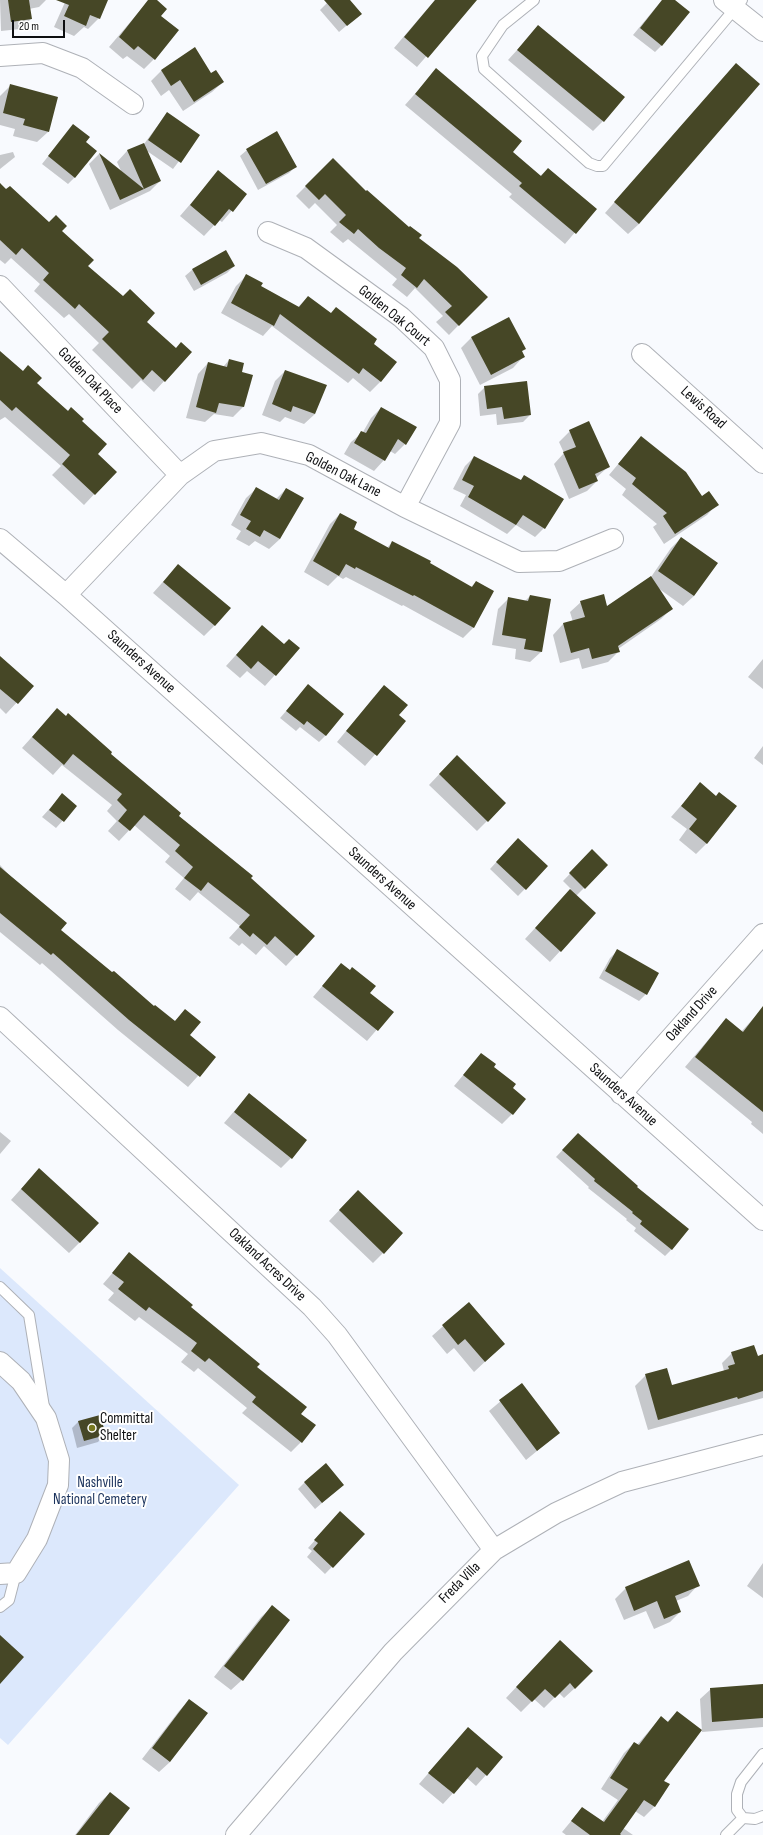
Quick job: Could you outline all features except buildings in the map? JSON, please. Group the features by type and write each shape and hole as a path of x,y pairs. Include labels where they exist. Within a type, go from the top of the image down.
{"street":[{"path":"733,3 763,31"},
{"path":"0,56 43,53 82,68 133,104"},
{"name":"Golden Oak Court","path":"268,232 306,248 401,317 434,348 450,380 450,423 405,507"},
{"name":"Golden Oak Place","path":"0,286 180,475"},
{"name":"Lewis Road","path":"642,354 763,463"},
{"name":"Golden Oak Lane","path":"66,595 180,475 214,451 261,443 309,455 405,507 519,562 559,561 614,539"},
{"name":"Saunders Avenue","path":"0,538 66,595 763,1220"},
{"name":"Oakland Drive","path":"621,1094 763,934"},
{"name":"Oakland Acres Drive","path":"0,1017 312,1307 337,1335 494,1550"},
{"path":"0,1362 20,1381 46,1418 59,1460 58,1485 37,1539 8,1573"},
{"name":"Freda Villa","path":"236,1835 394,1652 494,1550 556,1513 622,1482 763,1445"}],"lane":[{"path":"534,0 503,25 482,56 484,69 589,163 597,166 603,166 733,3"},
{"path":"0,1287 29,1315 46,1418"},
{"path":"0,1607 9,1600 8,1573"},
{"path":"763,1754 741,1782 737,1794 737,1810 743,1818 755,1819 763,1816"},
{"path":"726,1835 743,1818"}],"green space":[{"name":"Nashville National Cemetery","path":"0,1268 239,1485 8,1745 0,1738"}],"place":[{"name":"Committal Shelter","path":"92,1428"}]}
